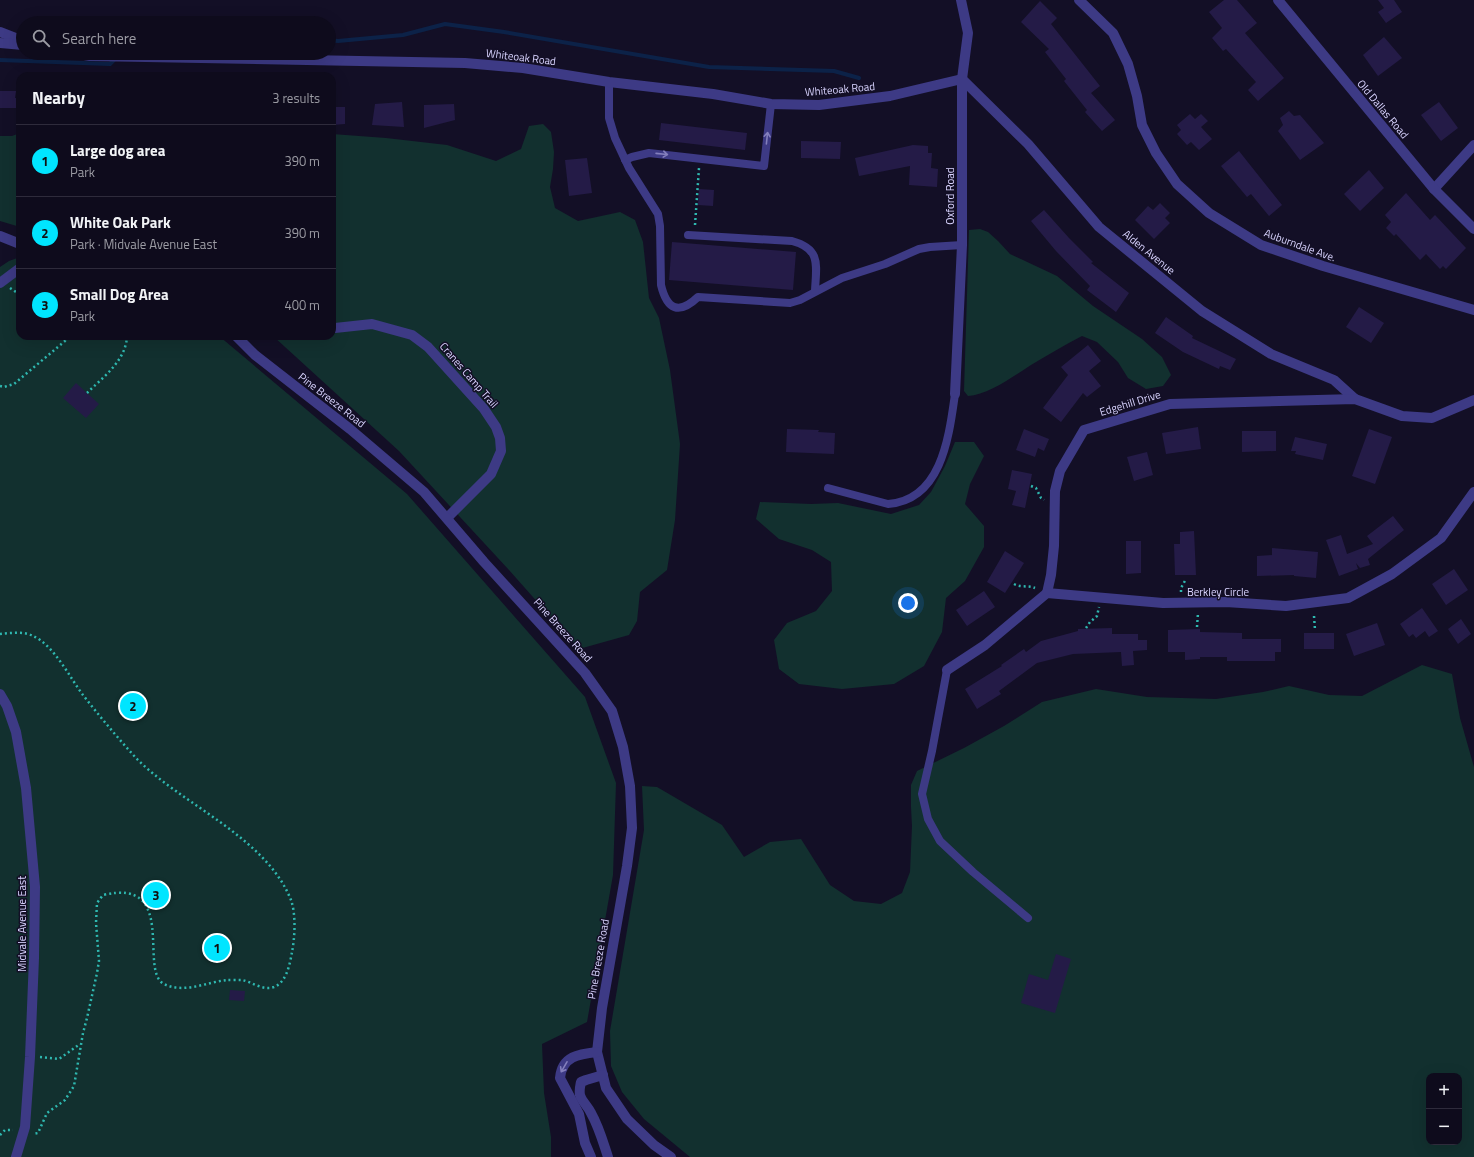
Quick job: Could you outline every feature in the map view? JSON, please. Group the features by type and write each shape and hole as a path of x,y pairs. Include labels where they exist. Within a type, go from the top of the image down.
{"street":[{"name":"Oxford Road","path":"955,394 962,245 962,79 968,33 962,0"},
{"name":"Auburndale Ave.","path":"1079,0 1113,33 1128,64 1137,96 1142,125 1156,153 1177,184 1209,213 1261,245 1323,266 1474,310"},
{"name":"Old Dallas Road","path":"1278,0 1434,189 1474,229"},
{"path":"0,32 16,38"},
{"path":"0,44 16,45"},
{"name":"Whiteoak Road","path":"268,60 465,63 523,68 609,82 713,94 771,104 819,105 890,96 962,79"},
{"name":"Alden Avenue","path":"962,79 1028,144 1099,227 1111,237 1202,310 1271,354 1334,380 1355,399"},
{"path":"1434,189 1474,145"},
{"path":"0,236 16,242"},
{"path":"0,283 16,271"},
{"name":"Cranes Camp Trail","path":"336,328 372,324 412,335 428,347 484,409 496,427 500,438 501,452 491,474 447,518"},
{"name":"Pine Breeze Road","path":"240,340 255,355 350,429 424,492 484,562 585,672 612,711 623,747 630,786 632,828 597,1052"},
{"path":"1355,399 1402,416 1432,418 1474,400"},
{"name":"Edgehill Drive","path":"1043,591 1051,576 1054,553 1055,491 1060,470 1084,430 1170,404 1355,399"},
{"name":"Berkley Circle","path":"1043,591 1163,603 1226,602 1286,606 1348,598 1392,574 1441,538 1474,492"},
{"path":"947,670 986,645 1043,591"},
{"name":"Midvale Avenue East","path":"0,694 7,706 16,732 26,788 34,880 34,958 30,1057 24,1131 16,1157"},
{"path":"591,1157 585,1143 581,1119 560,1078 560,1072 567,1061 578,1054 597,1052 606,1088 627,1119 654,1145 671,1157"},
{"path":"602,1075 581,1082 579,1089 584,1104 592,1114 608,1157"},
{"path":"581,1119 592,1114"}],"lane":[{"path":"609,82 608,105 611,128 625,160 658,214 660,226 661,285 663,295 671,306 676,308 684,308 698,297 790,303 800,300 842,278 885,264 920,249 962,245"},
{"path":"625,160 649,153 764,166 771,104"},
{"path":"691,235 792,241 803,244 813,253 816,259 815,291"},
{"path":"828,488 888,504 898,503 920,492 931,480 941,462 949,431 955,394"},
{"path":"947,670 932,751 922,794 928,818 940,841 973,872 1028,918"}],"path":[{"path":"691,235 700,158"},
{"path":"0,386 4,387 14,384 65,340"},
{"path":"87,393 121,358 126,348 127,340"},
{"path":"1031,486 1036,488 1041,498 1047,500"},
{"path":"1180,597 1181,588 1186,579"},
{"path":"1014,584 1020,587 1031,586 1043,591"},
{"path":"1086,628 1097,616 1099,607"},
{"path":"1197,627 1198,612"},
{"path":"1314,616 1315,630"},
{"path":"0,634 17,633 33,635 46,644 67,671 82,694 136,757 156,776 229,829 256,851 278,876 292,901 295,928 290,964 283,981 274,987 265,988 242,980 226,980 205,985 180,988 164,984 158,978 155,970 151,920 144,903 135,896 125,892 114,892 103,895 97,903 97,973 80,1044 74,1086 66,1100 47,1114 38,1133 35,1134 24,1131"},
{"path":"30,1057 59,1059 80,1044"}],"green space":[{"path":"543,124 551,132 554,152 550,187 555,208 578,221 620,212 635,220 643,242 649,298 659,318 670,370 680,444 675,520 667,570 640,592 637,621 629,635 579,649 509,570 399,451 277,340 336,340 336,134 447,145 496,161 521,149 529,126"},
{"path":"16,134 16,226 0,221 0,136"},
{"path":"980,229 988,232 1010,254 1057,276 1093,306 1142,339 1162,357 1171,375 1163,386 1146,389 1128,378 1118,362 1097,342 1082,336 992,389 976,395 968,396 964,391 969,230"},
{"path":"16,258 16,340 224,340 407,494 585,697 616,783 613,875 587,1022 542,1044 544,1093 551,1137 551,1157 0,1157 0,267"},
{"path":"955,442 974,442 984,456 970,484 965,504 984,526 984,547 965,581 946,598 942,632 924,666 894,684 842,689 799,684 779,669 774,640 787,623 816,611 832,591 831,562 812,550 779,539 756,519 760,502 811,504 838,503 891,514 919,505 931,492 945,466"},
{"path":"1422,665 1452,674 1460,718 1474,767 1474,1157 690,1157 644,1119 622,1092 611,1066 610,1031 644,830 642,786 657,787 722,825 744,857 770,842 801,839 830,885 854,901 881,904 902,893 910,872 912,826 911,785 917,771 1004,726 1042,702 1096,689 1147,697 1216,699 1263,692 1289,686 1329,695 1362,696"}],"building":[{"path":"1224,0 1237,0 1257,23 1245,33 1284,78 1258,101 1248,90 1256,82 1226,49 1223,51 1212,38 1222,28 1209,12"},
{"path":"1378,0 1394,0 1402,12 1386,23 1378,12 1384,8"},
{"path":"1040,1 1057,18 1051,24 1100,86 1091,93 1115,120 1102,131 1085,112 1087,110 1064,81 1066,79 1045,52 1049,49 1021,22"},
{"path":"1384,37 1402,58 1378,76 1363,55"},
{"path":"0,91 16,91 16,108 0,108"},
{"path":"402,102 404,127 372,125 375,104"},
{"path":"1439,102 1458,128 1441,141 1421,115"},
{"path":"454,104 455,120 424,128 424,105"},
{"path":"336,107 345,107 345,124 336,125"},
{"path":"1289,111 1294,116 1300,115 1324,143 1300,160 1278,131 1283,125 1280,118"},
{"path":"1190,114 1195,119 1201,114 1208,121 1201,127 1212,139 1199,150 1191,142 1187,145 1177,134 1181,130 1177,125"},
{"path":"661,123 747,133 745,150 659,140"},
{"path":"801,141 841,142 840,159 801,158"},
{"path":"913,145 928,146 928,153 932,153 931,168 938,169 937,187 909,185 910,166 859,176 855,158"},
{"path":"1239,151 1282,205 1269,216 1251,194 1247,197 1221,166"},
{"path":"587,158 592,193 569,196 565,160"},
{"path":"1369,170 1384,188 1360,211 1344,194"},
{"path":"699,189 714,190 713,206 698,205"},
{"path":"1406,193 1430,220 1435,215 1466,248 1446,269 1443,266 1440,269 1426,254 1420,260 1396,234 1394,236 1386,228 1391,222 1385,215"},
{"path":"1160,203 1170,213 1165,218 1170,223 1154,239 1135,220 1148,206 1153,210"},
{"path":"1044,210 1093,262 1091,263 1129,293 1116,312 1087,290 1090,286 1056,251 1031,221"},
{"path":"672,242 796,252 793,290 669,280"},
{"path":"1359,307 1384,323 1371,343 1346,327"},
{"path":"1166,317 1193,336 1192,338 1236,359 1230,370 1220,366 1219,369 1183,352 1155,333"},
{"path":"1088,345 1101,361 1089,371 1101,386 1087,397 1083,393 1061,422 1043,408 1068,375 1061,367"},
{"path":"76,383 99,404 86,418 63,398"},
{"path":"1198,427 1201,449 1166,454 1162,433"},
{"path":"787,429 819,430 818,432 835,433 834,454 786,452"},
{"path":"1024,429 1049,439 1044,451 1038,448 1035,457 1016,450"},
{"path":"1369,429 1392,437 1375,484 1352,476"},
{"path":"1242,431 1276,431 1276,451 1242,452"},
{"path":"1295,437 1327,444 1323,460 1295,454 1296,451 1291,451"},
{"path":"1147,452 1153,475 1134,481 1127,457"},
{"path":"1012,470 1032,474 1025,508 1012,505 1016,491 1008,489"},
{"path":"1393,516 1404,530 1368,559 1370,565 1360,568 1356,563 1358,569 1339,576 1326,540 1341,535 1347,554 1373,544 1367,536"},
{"path":"1194,531 1196,575 1175,575 1174,544 1180,544 1180,532"},
{"path":"1126,541 1141,541 1141,573 1126,574"},
{"path":"1272,548 1318,552 1316,578 1294,575 1257,576 1257,556 1272,555"},
{"path":"1005,551 1024,563 1005,593 987,582"},
{"path":"1454,569 1468,590 1446,605 1432,584"},
{"path":"984,591 995,607 967,626 956,610"},
{"path":"1422,608 1438,631 1429,637 1425,631 1416,638 1413,634 1409,637 1400,624"},
{"path":"1461,619 1471,634 1458,644 1448,629"},
{"path":"1377,623 1385,645 1354,656 1346,634"},
{"path":"1112,628 1112,634 1138,634 1138,640 1147,640 1147,650 1133,651 1134,665 1122,666 1121,652 1073,654 1037,663 999,691 1001,694 977,709 965,689 1002,666 1001,665 1024,649 1026,652 1041,641 1078,631 1078,629"},
{"path":"1200,629 1200,632 1242,633 1242,639 1281,639 1281,652 1275,652 1275,661 1227,661 1227,657 1200,657 1200,659 1185,660 1185,652 1168,652 1168,630"},
{"path":"1304,633 1334,633 1334,649 1304,649"},
{"path":"1056,954 1071,959 1055,1013 1021,1003 1029,974 1048,980"},
{"path":"230,990 245,991 244,1001 229,1000"}],"waterway":[{"path":"336,41 403,35 445,24 504,32 709,67 834,71 859,78"},
{"path":"0,60 110,64 114,60"}],"place":[{"name":"White Oak Park","path":"133,706"},
{"name":"Small Dog Area","path":"156,895"},
{"name":"Large dog area","path":"217,948"}]}
